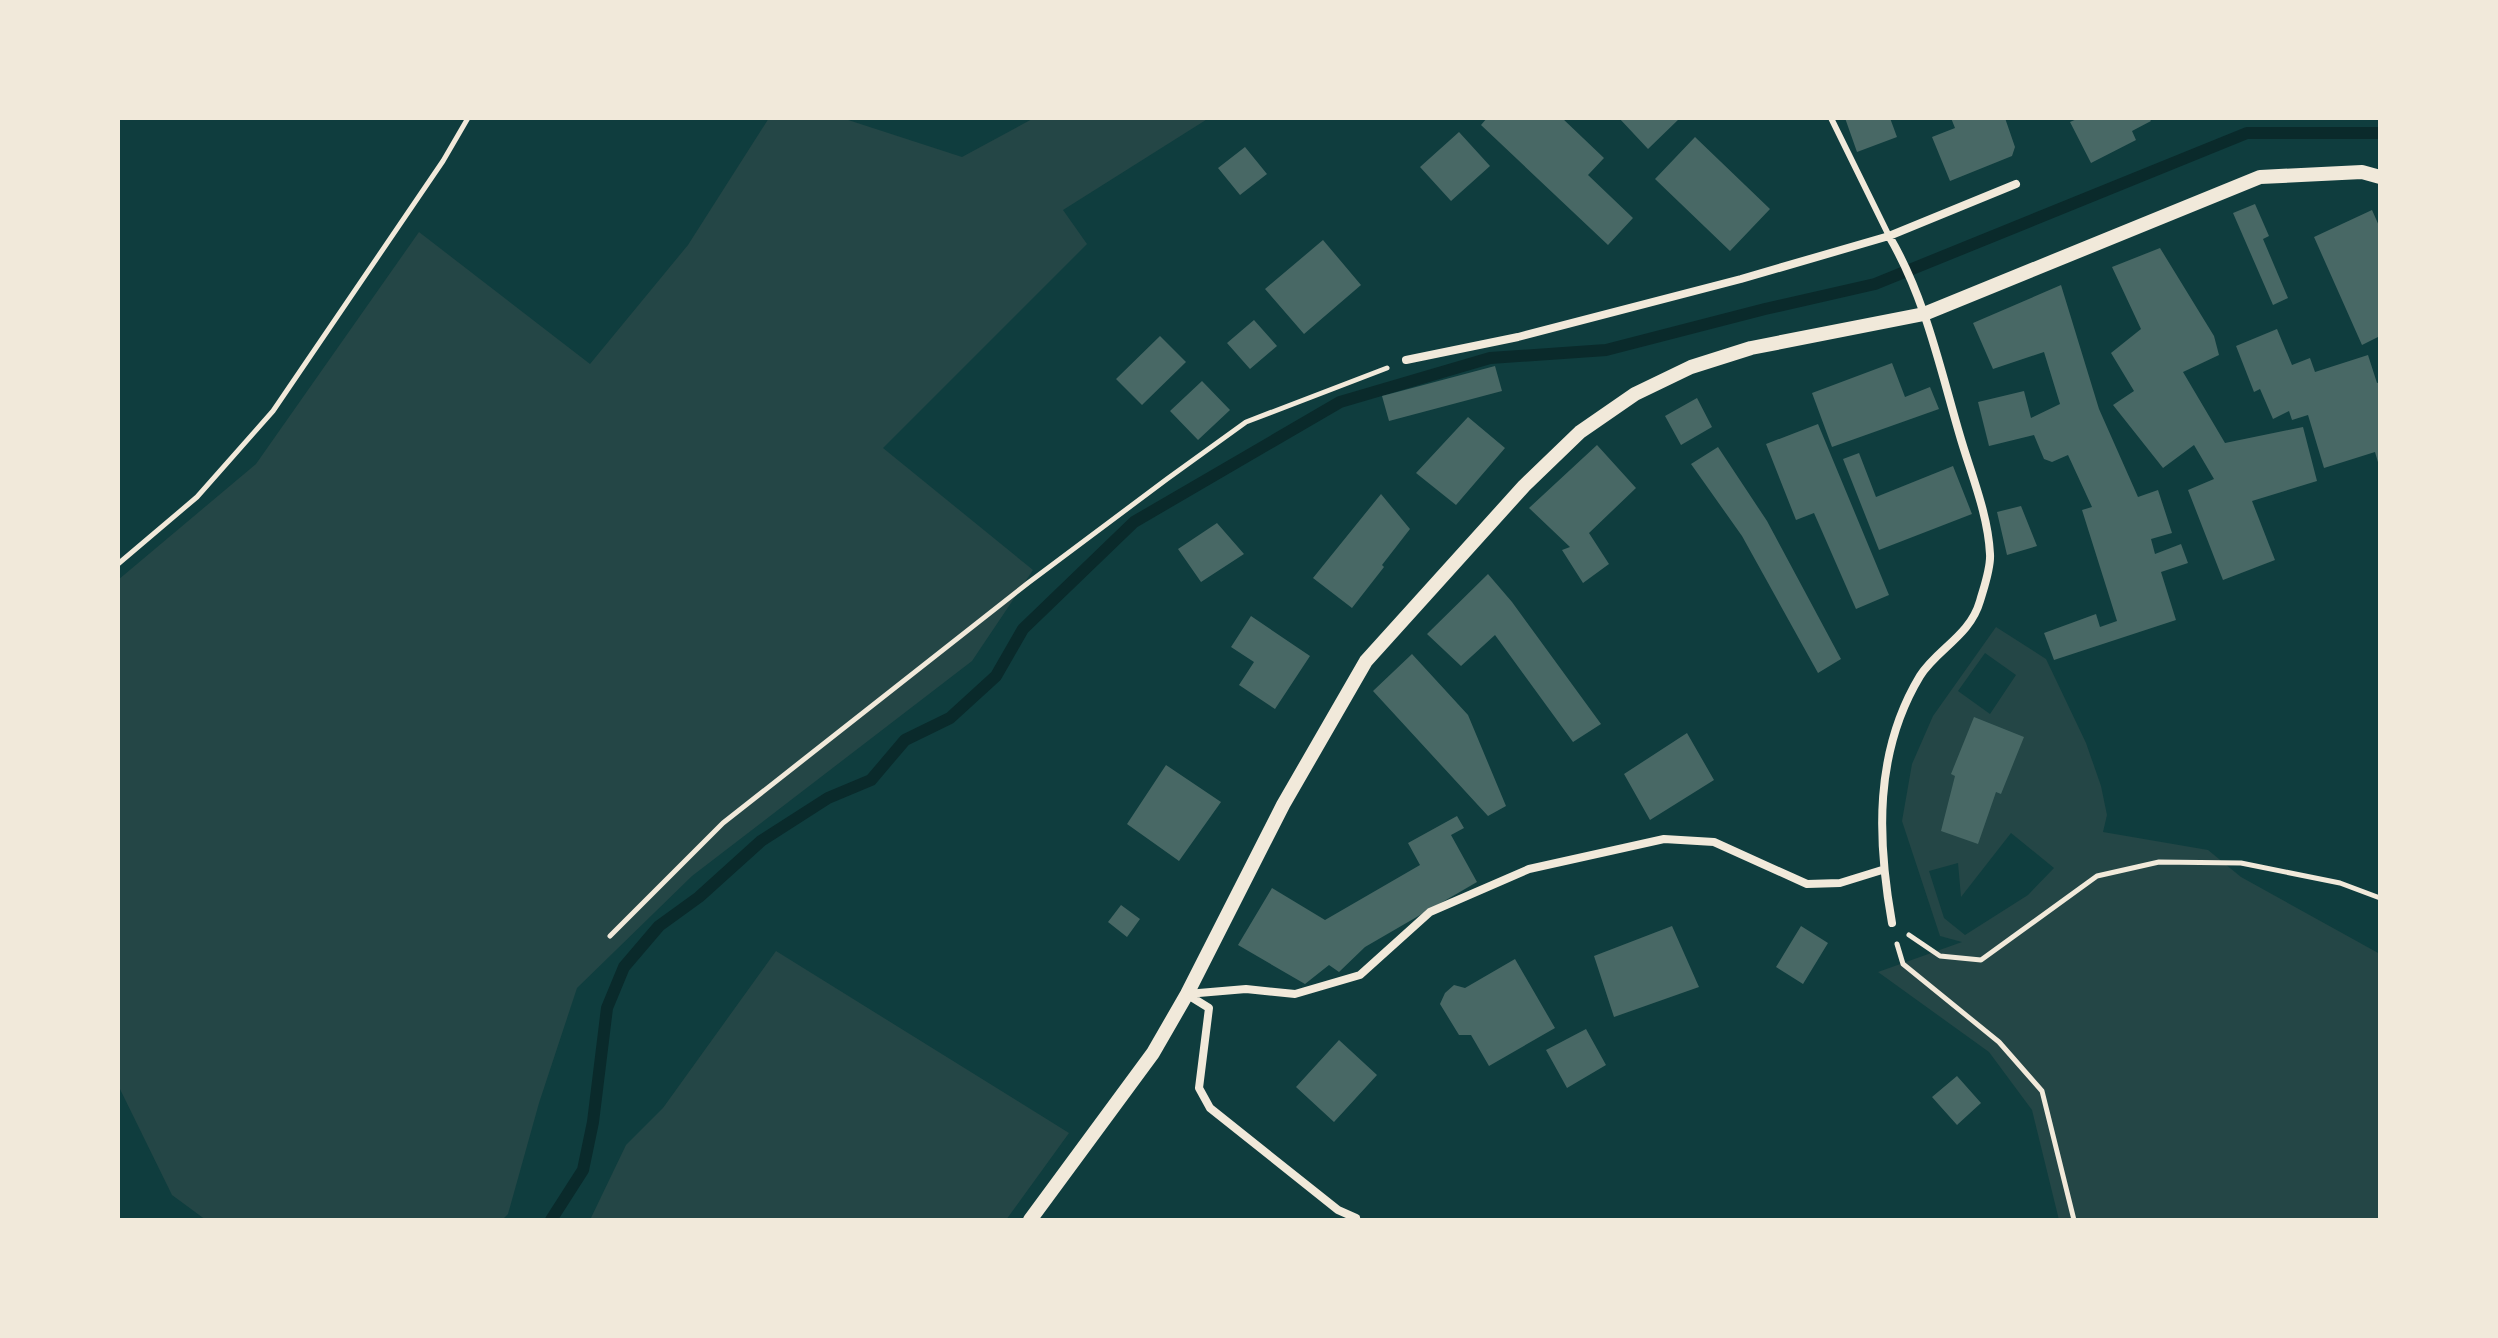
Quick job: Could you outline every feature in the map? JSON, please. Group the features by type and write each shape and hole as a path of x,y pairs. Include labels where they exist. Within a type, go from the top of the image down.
{"street":[{"path":"1030,1220 1153,1053 1187,994 1283,805 1366,661 1524,486 1580,432 1635,394 1691,367 1751,348 1924,314 2260,177 2362,172 2380,177"},
{"path":"1406,360 1602,316 1889,236 2016,184"},
{"path":"1889,236 1905,263 1924,314 1985,520 1990,557 1979,605 1960,637 1922,673 1890,740 1883,786 1882,870 1892,923"},
{"path":"1187,994 1246,989 1295,994 1360,975 1430,912 1529,869 1664,839 1714,842 1807,884 1840,883 1882,870"},
{"path":"1187,994 1209,1008 1199,1088 1210,1108 1338,1210 1356,1218"}],"lane":[{"path":"1831,118 1889,236"}],"path":[{"path":"118,564 197,497 273,411 443,161 468,118"},
{"path":"610,936 723,823 1028,583 1167,479 1246,422 1406,360"},
{"path":"1892,923 1940,956 1981,960 2097,876 2159,862 2241,863 2340,883 2380,898"},
{"path":"1892,923 1903,964 1999,1042 2042,1091 2074,1220"}],"shaded area":[{"path":"769,118 842,118 962,157 1034,118 1209,118 1063,210 1087,244 883,448 1033,570 972,661 692,876 577,988 539,1103 508,1214 502,1220 206,1220 172,1195 118,1085 118,580 256,464 419,232 590,364 688,245"},
{"path":"1996,627 2046,659 2086,743 2101,786 2107,815 2103,832 2208,850 2241,877 2380,954 2380,1220 2059,1220 2032,1110 1989,1052 1878,972 1962,942 1940,936 1902,821 1912,764 1933,716","holes":["1985,653 2016,675 1990,714 1958,691","2011,833 2054,868 2028,895 1965,935 1944,918 1929,871 1958,863 1961,897"]},
{"path":"776,951 1069,1133 1006,1220 590,1220 626,1145 663,1108"}],"building":[{"path":"1487,118 1562,118 1604,158 1588,175 1633,218 1608,245 1481,125"},
{"path":"1619,118 1680,118 1648,149"},
{"path":"1845,118 1890,118 1897,137 1857,152"},
{"path":"1951,118 2005,118 2015,147 2012,156 1950,181 1932,137 1955,128"},
{"path":"2079,118 2149,118 2151,121 2132,131 2136,140 2091,163 2070,122"},
{"path":"1459,132 1490,166 1451,201 1420,167"},
{"path":"1695,137 1770,209 1730,251 1655,179"},
{"path":"1245,147 1267,174 1240,195 1218,168"},
{"path":"2255,204 2269,236 2263,239 2288,298 2273,305 2233,213"},
{"path":"2372,210 2380,228 2380,336 2362,345 2314,237"},
{"path":"1323,240 1361,285 1304,334 1265,289"},
{"path":"2160,248 2214,336 2219,355 2183,372 2225,443 2303,427 2317,481 2252,501 2275,560 2223,580 2188,490 2214,479 2194,445 2163,468 2113,405 2134,391 2111,353 2141,329 2112,267"},
{"path":"2061,285 2099,409 2138,497 2158,490 2172,533 2151,539 2155,554 2181,544 2188,563 2161,572 2176,620 2054,660 2044,633 2096,614 2100,627 2117,621 2082,510 2092,507 2068,455 2052,462 2044,459 2034,435 1989,446 1978,402 2024,391 2031,418 2060,404 2044,352 1993,369 1973,323"},
{"path":"1254,320 1277,346 1250,369 1227,343"},
{"path":"2277,329 2292,365 2310,358 2315,372 2368,355 2377,383 2380,382 2380,469 2375,452 2324,468 2308,415 2292,420 2289,411 2273,419 2260,389 2254,392 2236,346"},
{"path":"1160,336 1186,362 1142,405 1116,379"},
{"path":"1892,363 1905,397 1930,387 1939,409 1832,447 1812,393"},
{"path":"1495,366 1502,391 1389,421 1382,396"},
{"path":"1202,381 1230,410 1198,440 1170,411"},
{"path":"1697,398 1712,427 1681,445 1665,416"},
{"path":"1468,417 1505,448 1456,505 1416,473"},
{"path":"1818,424 1889,595 1856,609 1814,513 1796,520 1766,444"},
{"path":"1597,445 1636,488 1589,533 1609,564 1583,583 1562,550 1570,547 1529,508"},
{"path":"1718,447 1767,521 1841,659 1818,673 1742,536 1691,464"},
{"path":"1859,453 1876,497 1953,466 1972,514 1879,550 1843,459"},
{"path":"1381,494 1410,529 1352,608 1313,578"},
{"path":"2021,506 2037,546 2007,555 1997,512"},
{"path":"1217,523 1244,554 1201,582 1178,549"},
{"path":"1488,574 1601,724 1573,742 1495,635 1461,666 1427,634"},
{"path":"1251,616 1310,656 1275,709 1239,685 1254,662 1231,647"},
{"path":"1412,654 1468,715 1506,806 1488,816 1373,691"},
{"path":"1974,717 2024,737 2001,794 1996,792 1978,844 1941,831 1955,776 1951,774"},
{"path":"1687,733 1714,780 1650,820 1624,774"},
{"path":"1166,765 1221,802 1179,861 1127,824"},
{"path":"1457,816 1464,828 1451,835 1477,882 1365,947 1339,972 1329,965 1305,984 1238,945 1272,888 1325,920 1420,865 1408,843"},
{"path":"1121,905 1140,919 1127,937 1108,922"},
{"path":"1672,926 1699,987 1614,1017 1594,956"},
{"path":"1801,926 1828,943 1803,984 1776,967"},
{"path":"1515,959 1555,1028 1489,1066 1471,1035 1459,1035 1440,1004 1445,993 1454,985 1465,988"},
{"path":"1586,1029 1606,1065 1567,1088 1546,1050"},
{"path":"1339,1040 1377,1075 1334,1122 1296,1087"},
{"path":"1957,1076 1981,1103 1957,1125 1932,1097"}],"waterway":[{"path":"551,1220 583,1170 593,1122 607,1008 624,967 659,926 699,897 761,841 828,798 871,780 905,740 950,718 996,676 1023,629 1134,522 1340,402 1490,358 1606,350 1875,284 2247,133 2380,133"}]}
